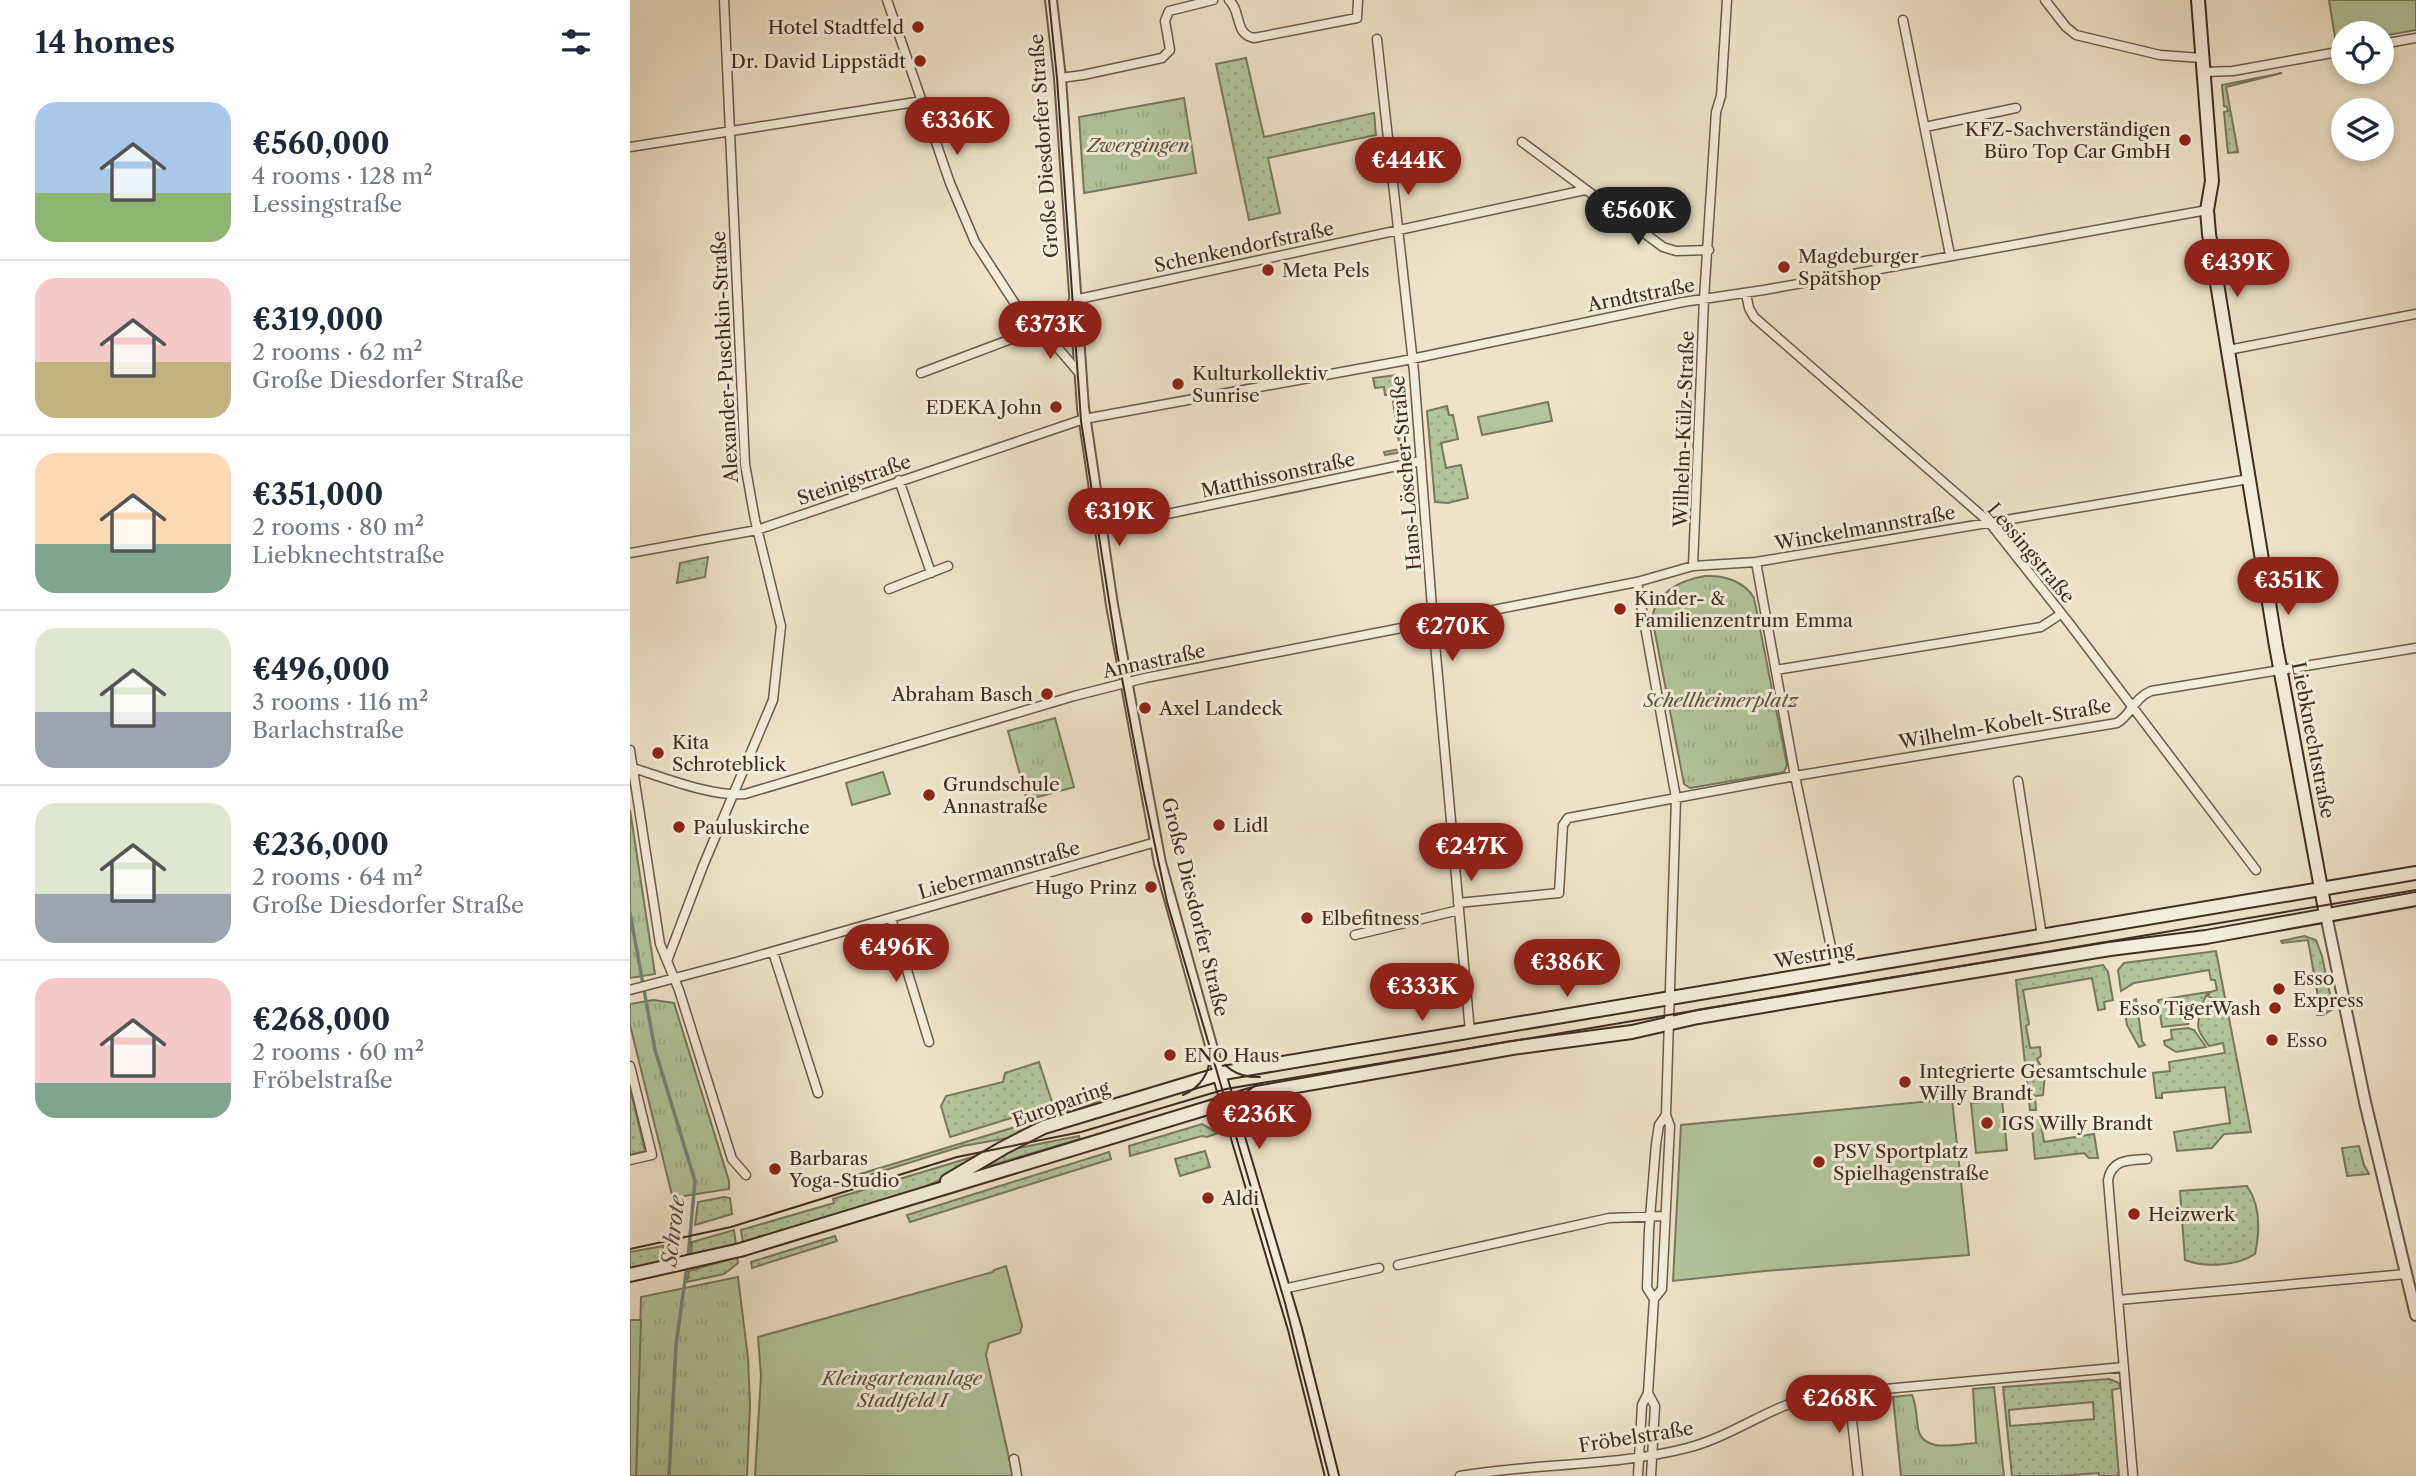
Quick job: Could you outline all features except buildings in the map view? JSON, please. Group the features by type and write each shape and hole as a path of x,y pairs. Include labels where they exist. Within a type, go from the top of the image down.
{"main road":[{"name":"Liebknechtstraße","path":"2198,0 2212,181 2207,210 2280,671 2326,915"},
{"name":"Westring","path":"1219,1074 2416,873"},
{"path":"1227,1101 1351,1076 1668,1025 1698,1017 2110,949 2206,937 2416,899"},
{"name":"Große Diesdorfer Straße","path":"1219,1074 1310,1384 1332,1476"},
{"name":"Europaring","path":"925,1193 1037,1130 1219,1074"},
{"name":"Europaring","path":"630,1275 696,1262 1227,1101"}],"street":[{"name":"Alexander-Puschkin-Straße","path":"667,961 732,795 773,700 780,635 780,622 757,530 745,464 724,0"},
{"path":"887,0 961,211 975,242 1023,316 1035,330 1057,347 1080,374"},
{"name":"Große Diesdorfer Straße","path":"1051,0 1060,78 1084,419 1100,528 1125,682 1156,842 1168,895 1219,1074"},
{"path":"1060,78 1164,57 1170,50 1165,24 1169,10 1213,0"},
{"path":"1229,0 1235,5 1242,32 1247,37 1254,38 1357,18 1358,0"},
{"name":"Wilhelm-Külz-Straße","path":"1693,566 1704,299 1716,112 1721,96 1727,0"},
{"path":"2045,0 2070,31 2080,37 2160,55 2202,58"},
{"path":"1903,20 1951,255"},
{"path":"2394,42 2416,38"},
{"name":"Hans-Löscher-Straße","path":"1377,39 1412,359 1470,1032"},
{"path":"2203,72 2233,71 2331,53"},
{"path":"630,147 922,100"},
{"path":"1925,127 2016,108"},
{"path":"1522,142 1665,248 1676,251 1709,250"},
{"name":"Schenkendorfstraße","path":"1074,300 1585,190"},
{"name":"Arndtstraße","path":"1084,419 1412,359 1675,303 1746,294 2207,210"},
{"name":"Lessingstraße","path":"1746,294 1754,317 1989,522 2256,870"},
{"path":"1023,316 1036,323 1056,324 1064,320 1074,300"},
{"path":"2228,350 2416,314"},
{"path":"921,373 1035,330"},
{"name":"Steinigstraße","path":"630,553 757,530 1084,419"},
{"name":"Matthissonstraße","path":"1100,528 1421,461"},
{"name":"Winckelmannstraße","path":"1693,566 1756,562 2249,479"},
{"path":"900,480 931,572"},
{"path":"1756,562 1795,776 1836,971"},
{"path":"889,589 948,566"},
{"name":"Annastraße","path":"631,767 712,792 732,795 764,789 1125,682 1637,583 1693,566"},
{"path":"1637,583 1676,798 1666,1115 1670,1126 1661,1290 1654,1299 1648,1393 1642,1405 1638,1476"},
{"path":"1776,670 2042,627 2061,614"},
{"name":"Wilhelm-Kobelt-Straße","path":"1795,776 2117,723 2142,695 2151,691 2416,648"},
{"path":"630,750 660,944 675,979 732,1159 746,1175"},
{"path":"1355,935 1459,907 1558,894 1561,889 1563,825 1567,818 1795,776"},
{"path":"2018,782 2042,936"},
{"name":"Liebermannstraße","path":"633,990 1156,842"},
{"name":"Liebknechtstraße","path":"2326,915 2365,1102 2416,1315"},
{"path":"891,918 929,1042"},
{"path":"773,952 818,1093"},
{"path":"630,1066 652,1156 630,1160"},
{"path":"1654,1299 1647,1288 1651,1216 1656,1144 1659,1125 1666,1115"},
{"path":"2133,1476 2109,1177 2111,1169 2118,1163 2147,1159"},
{"path":"1398,1265 1609,1218 1665,1216"},
{"path":"1283,1289 1379,1268"},
{"path":"2118,1300 2406,1274"},
{"name":"Fröbelstraße","path":"1460,1476 1639,1456 1703,1443 1791,1402 1813,1396 2124,1367"},
{"path":"1849,1392 1858,1476"},
{"path":"1648,1393 1655,1406 1651,1476"},
{"path":"1014,1460 1017,1476"}],"green space":[{"path":"2329,0 2416,0 2416,30 2394,34 2394,21 2332,21"},
{"path":"1246,58 1264,137 1374,113 1376,135 1268,158 1280,213 1249,220 1216,64"},
{"path":"2282,73 2226,87 2238,152 2228,153 2224,112 2228,111 2224,106 2222,85"},
{"name":"Zwergingen","path":"1184,98 1196,173 1084,193 1079,117"},
{"path":"1396,375 1401,377 1408,451 1385,455 1384,452 1400,449 1392,395 1385,395 1384,387 1375,388 1373,378"},
{"path":"1548,402 1552,421 1482,435 1478,417"},
{"path":"1447,406 1449,415 1453,415 1458,439 1441,443 1446,468 1461,465 1468,498 1448,503 1435,502 1427,411"},
{"path":"708,557 705,577 677,583 680,563"},
{"name":"Schellheimerplatz","path":"1705,576 1733,580 1745,587 1754,598 1787,765 1784,772 1690,788 1684,784 1652,617 1659,600 1672,588 1687,580"},
{"path":"1055,718 1074,787 1027,800 1008,731"},
{"path":"883,772 890,794 852,805 846,783"},
{"path":"630,810 655,974 630,978"},
{"path":"2304,936 2316,940 2322,956 2333,1009 2323,1015 2317,1015 2315,1009 2320,1008 2308,940 2281,941"},
{"path":"2216,951 2251,1132 2224,1134 2212,1148 2177,1151 2174,1132 2230,1123 2225,1087 2162,1093 2162,1098 2156,1098 2153,1073 2170,1071 2169,1062 2225,1053 2223,1043 2209,1046 2198,1025 2204,1007 2213,999 2208,996 2210,992 2217,990 2215,980 2211,980 2209,970 2134,983 2121,991 2118,970 2124,963"},
{"path":"2103,965 2108,972 2113,1000 2104,1002 2105,1009 2098,1010 2092,978 2023,990 2030,1048 2040,1047 2041,1056 2037,1059 2045,1074 2043,1095 2035,1096 2036,1110 2030,1110 2016,980"},
{"path":"2208,992 2194,1020 2190,1020 2188,1024 2162,1027 2158,1000"},
{"path":"2136,999 2142,1041 2145,1045 2139,1047 2127,1025 2124,1005"},
{"path":"653,1000 674,1003 729,1181 729,1189 678,1197 672,1195 630,1025 630,1004"},
{"path":"2171,1030 2194,1030 2206,1047 2176,1052 2165,1045 2164,1041 2172,1039"},
{"path":"1039,1062 1053,1105 950,1137 941,1106 946,1096 1003,1082 1005,1073"},
{"path":"630,1093 645,1151 630,1155"},
{"path":"1114,1097 1034,1125 1008,1138 963,1146 828,1188 827,1184"},
{"name":"PSV Sportplatz Spielhagenstraße","path":"1952,1099 1969,1255 1673,1281 1681,1125"},
{"path":"2002,1100 2007,1150 1976,1153 1971,1103"},
{"path":"2040,1116 2044,1142 2094,1134 2098,1158 2089,1158 2084,1153 2035,1159 2031,1117"},
{"path":"1202,1124 1218,1133 1130,1156 1129,1146"},
{"path":"1079,1136 1080,1139 978,1169 1009,1150"},
{"path":"2359,1146 2369,1174 2347,1176 2342,1148"},
{"path":"1205,1151 1210,1167 1180,1176 1175,1159"},
{"path":"1109,1152 1111,1159 910,1222 907,1215"},
{"path":"979,1155 947,1177 924,1187 743,1243 741,1230 834,1203 833,1199"},
{"path":"2247,1186 2255,1202 2258,1219 2255,1254 2239,1261 2221,1264 2185,1260 2180,1191"},
{"path":"730,1198 732,1214 695,1225 698,1202"},
{"path":"734,1230 736,1245 691,1256 692,1242"},
{"path":"835,1236 837,1241 752,1268 751,1262"},
{"path":"663,1246 661,1262 630,1268 630,1252"},
{"path":"737,1257 738,1263 724,1274 687,1282 689,1271"},
{"name":"Kleingartenanlage Stadtfeld I","path":"1006,1266 1022,1326 1020,1333 989,1343 986,1355 1013,1476 755,1476 761,1376 758,1337 993,1272"},
{"path":"738,1277 748,1358 750,1405 747,1476 636,1476 641,1297"},
{"path":"630,1320 641,1320 636,1476 630,1476"},
{"path":"2109,1379 2119,1383 2120,1388 2112,1390 2119,1476 2099,1476 2099,1473 2012,1476 2003,1387","holes":["2093,1402 2094,1419 2010,1426 2009,1410"]},
{"path":"1994,1387 2004,1476 1901,1476 1893,1397 1912,1395 1918,1428 1926,1441 1942,1446 1960,1445 1976,1443 1973,1389"}],"waterway":[{"name":"Schrote","path":"630,913 655,1050 695,1181 688,1258"},
{"name":"Schrote","path":"669,1476 676,1345 687,1266"}],"tram line":[{"path":"1049,0 1081,421 1117,652 1167,902 1285,1303 1329,1476"},
{"path":"630,1249 731,1227 957,1157 1081,1132 1226,1089 2416,890"},
{"path":"1215,1050 1233,1071 1245,1076 1260,1077"},
{"path":"1183,1095 1203,1079 1210,1055"},
{"path":"1237,1124 1240,1100 1258,1084"}],"place":[{"name":"Hotel Stadtfeld","path":"918,27"},
{"name":"Dr. David Lippstädt","path":"920,61"},
{"name":"KFZ-Sachverständigen Büro Top Car GmbH","path":"2185,140"},
{"name":"Magdeburger Spätshop","path":"1784,267"},
{"name":"Meta Pels","path":"1268,270"},
{"name":"Kulturkollektiv Sunrise","path":"1178,384"},
{"name":"EDEKA John","path":"1056,407"},
{"name":"Kinder- & Familienzentrum Emma","path":"1620,609"},
{"name":"Abraham Basch","path":"1047,694"},
{"name":"Axel Landeck","path":"1145,708"},
{"name":"Kita Schroteblick","path":"658,753"},
{"name":"Grundschule Annastraße","path":"929,795"},
{"name":"Lidl","path":"1219,825"},
{"name":"Pauluskirche","path":"679,827"},
{"name":"Hugo Prinz","path":"1151,887"},
{"name":"Elbefitness","path":"1307,918"},
{"name":"Esso Express","path":"2279,989"},
{"name":"Esso TigerWash","path":"2275,1008"},
{"name":"Esso","path":"2272,1040"},
{"name":"ENO Haus","path":"1170,1055"},
{"name":"Integrierte Gesamtschule Willy Brandt","path":"1905,1082"},
{"name":"IGS Willy Brandt","path":"1987,1123"},
{"name":"PSV Sportplatz Spielhagenstraße","path":"1819,1162"},
{"name":"Barbaras Yoga-Studio","path":"775,1169"},
{"name":"Aldi","path":"1208,1198"},
{"name":"Heizwerk","path":"2134,1214"}]}
